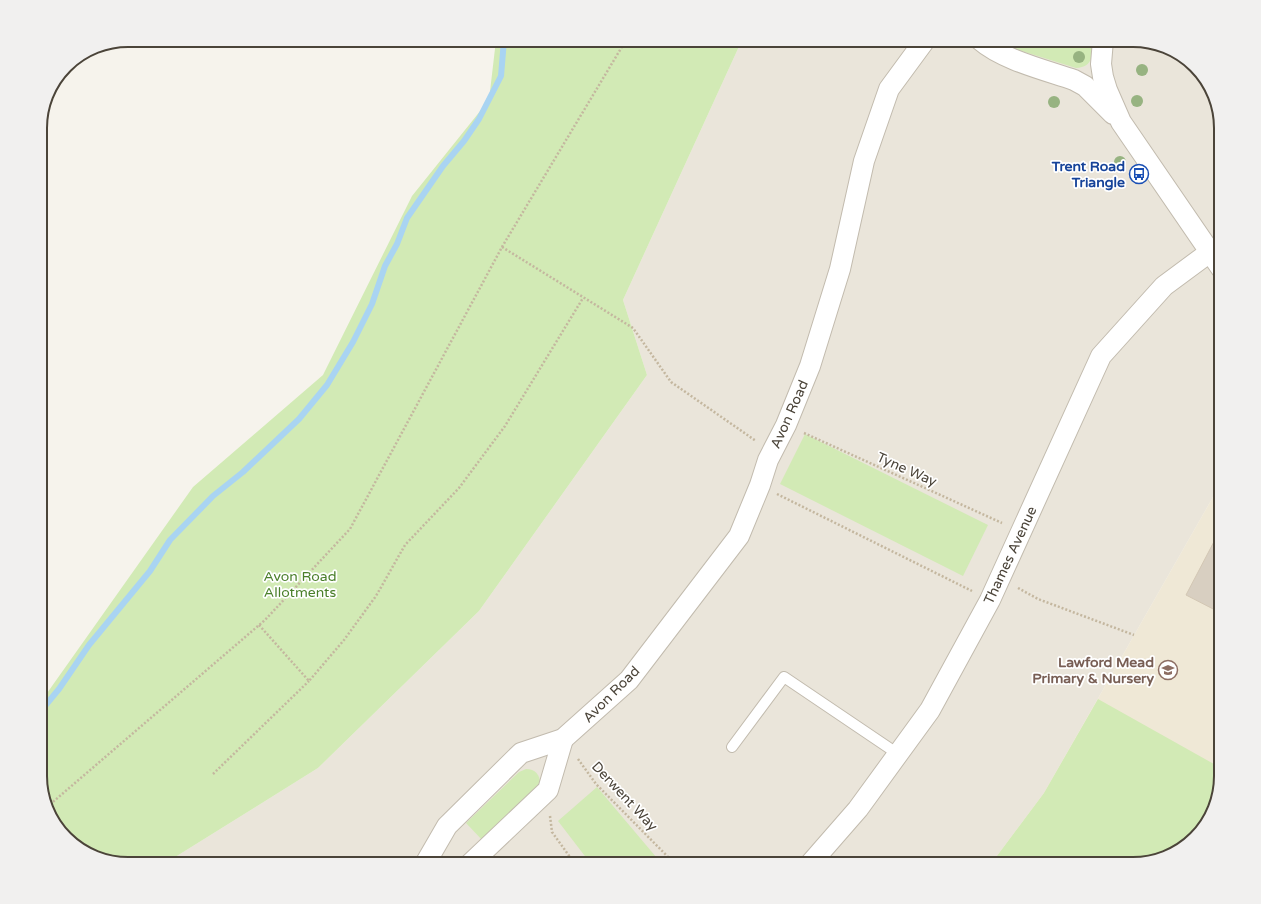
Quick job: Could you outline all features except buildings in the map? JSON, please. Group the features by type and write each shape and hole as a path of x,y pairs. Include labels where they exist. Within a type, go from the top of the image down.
{"street":[{"name":"Avon Road","path":"429,857 447,826 521,753 563,739 629,680 739,536 772,452 786,424 810,366 840,269 864,162 889,89 920,47"},
{"path":"988,47 1001,54 1074,80 1085,86 1121,122"},
{"path":"1102,47 1101,64 1103,77 1121,122 1214,259"},
{"name":"Thames Avenue","path":"816,857 858,809 930,710 990,600 1101,356 1164,286 1214,261"},
{"path":"477,857 548,790 563,739"}],"lane":[{"path":"732,747 784,677 898,754"}],"path":[{"path":"52,803 259,625 350,529 502,247 622,47"},
{"path":"502,247 632,328 671,382 772,452"},
{"path":"213,774 309,681 344,640 376,596 405,545 459,488 505,426 583,298"},
{"name":"Tyne Way","path":"786,424 1021,531"},
{"path":"760,485 990,600"},
{"path":"999,579 1038,599 1134,635"},
{"path":"259,625 309,681"},
{"name":"Derwent Way","path":"563,739 596,784 667,857"},
{"path":"548,790 552,832 570,857"}],"shaded area":[{"path":"739,47 1133,47 1159,51 1174,58 1186,67 1200,83 1210,102 1214,128 1214,495 1044,793 996,857 175,857 318,768 479,611 647,375 623,300"},
{"name":"Lawford Mead Primary & Nursery","path":"1214,495 1214,776 1210,802 1206,812 1197,825 1182,840 1169,849 1159,853 1133,857 996,857 1044,793"}],"green space":[{"name":"Avon Road Allotments","path":"495,47 739,47 623,300 647,375 479,611 318,768 175,857 117,856 102,853 87,846 67,829 55,812 50,797 47,781 47,693 193,487 323,375 412,196 489,100"},
{"path":"1008,47 1093,47 1089,62 1082,67 1076,68"},
{"path":"805,434 988,525 963,576 780,484"},
{"path":"1098,699 1214,764 1213,787 1206,812 1190,833 1169,849 1159,853 1133,857 996,857 1044,793"},
{"path":"526,769 533,770 539,776 540,786 484,842 466,823 519,772"},
{"path":"597,787 656,857 586,857 558,821"}],"waterway":[{"path":"47,704 59,689 89,645 150,571 170,540 213,496 243,472 299,419 327,385 353,342 372,304 385,266 397,244 407,218 443,166 464,141 479,119 501,76 503,47"}],"place":[{"name":"Trent Road Triangle","path":"1139,174"},
{"name":"Lawford Mead Primary & Nursery","path":"1168,670"}]}
